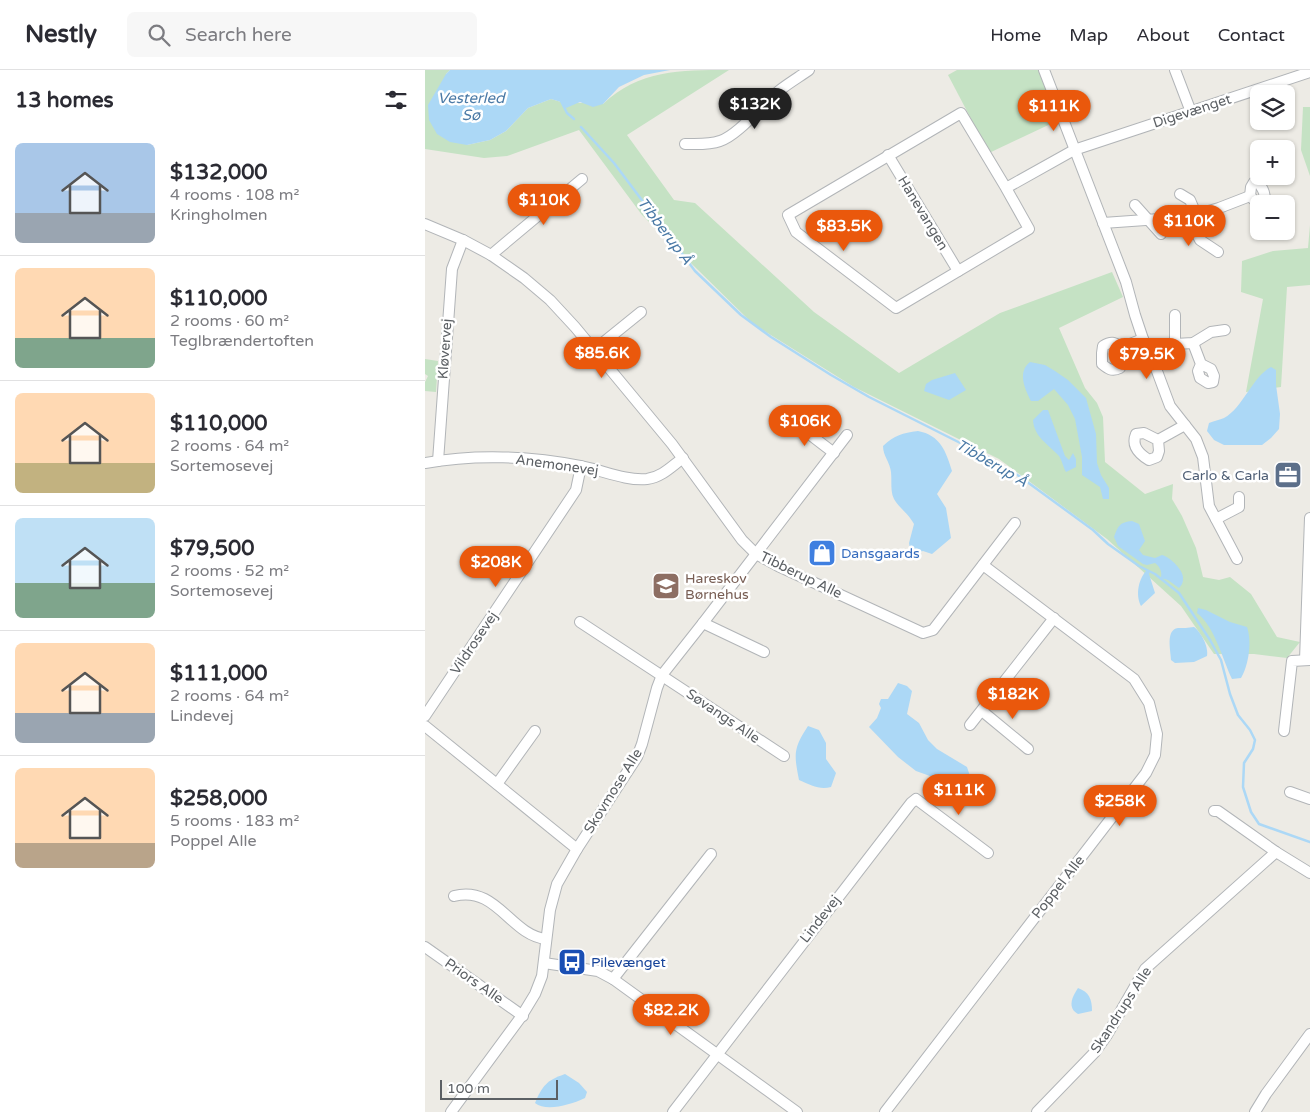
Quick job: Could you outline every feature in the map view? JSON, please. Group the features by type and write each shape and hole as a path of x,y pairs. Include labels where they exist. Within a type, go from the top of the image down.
{"street":[{"path":"685,144 705,144 722,140 738,130 780,90 809,70"},
{"path":"1044,70 1127,282 1143,339 1170,406 1196,439 1203,457 1209,506 1237,559"},
{"path":"1175,70 1191,112"},
{"name":"Digevænget","path":"1075,150 1310,72"},
{"path":"961,113 1029,229 896,308 796,232 788,215 888,155 961,113"},
{"path":"1006,188 1075,150"},
{"name":"Hanevangen","path":"888,155 958,271"},
{"path":"491,255 582,179"},
{"path":"1103,223 1192,216 1249,196 1254,182 1258,182 1264,190 1264,195"},
{"path":"1180,194 1190,200 1192,216 1199,240 1218,252"},
{"path":"1135,205 1161,234"},
{"name":"Tibberup Alle","path":"425,224 463,240 491,255 524,278 550,300 683,458 742,540 757,554 805,579 923,633 933,630 1015,522"},
{"name":"Kløvervej","path":"438,461 452,269 463,240"},
{"path":"594,350 641,312"},
{"path":"1175,315 1175,344"},
{"path":"1151,355 1175,344 1193,343 1211,332 1225,330"},
{"path":"1122,347 1143,339"},
{"path":"1193,343 1201,364"},
{"path":"791,420 834,453"},
{"path":"1158,440 1185,425"},
{"name":"Skovmose Alle","path":"451,1112 523,1016 535,994 542,976 550,910 557,884 577,849 637,757 662,675 847,435"},
{"name":"Anemonevej","path":"425,463 505,458 541,460 581,466 632,479 648,479 660,476 683,458"},
{"name":"Vildrosevej","path":"425,716 576,490 581,466"},
{"path":"1215,519 1239,507 1239,498"},
{"path":"1284,731 1292,661 1308,660 1310,518"},
{"name":"Poppel Alle","path":"885,1112 1146,773 1155,755 1157,734 1154,718 1149,702 1134,679 983,565"},
{"path":"970,726 1054,618"},
{"name":"Søvangs Alle","path":"580,622 784,756"},
{"path":"703,623 764,652"},
{"path":"981,711 1028,749"},
{"path":"425,726 577,849"},
{"path":"497,784 535,731"},
{"path":"1290,792 1310,799"},
{"name":"Lindevej","path":"673,1112 906,808 916,799 988,853"},
{"path":"1214,811 1218,811 1276,852 1310,873"},
{"name":"Skandrups Alle","path":"1037,1112 1095,1052 1107,1035 1145,969 1276,852"},
{"path":"613,980 711,854"},
{"path":"454,896 471,895 489,900 532,936 546,939"},
{"name":"Priors Alle","path":"425,947 523,1016"},
{"path":"544,963 598,971 797,1112"},
{"path":"1255,1112 1310,1034"}],"green space":[{"path":"425,70 450,70 446,74 467,145 490,140 506,131 528,108 551,99 561,102 603,104 631,84 646,78 677,72 729,70 627,135 674,200 695,203 814,312 899,373 1000,313 1112,272 1123,297 1059,328 1085,388 1097,403 1103,417 1105,462 1145,494 1173,484 1172,499 1182,516 1196,548 1203,577 1219,580 1230,577 1251,594 1277,637 1300,642 1287,658 1254,654 1214,654 1181,606 1107,539 999,459 854,387 753,324 642,215 579,130 507,156 484,158 425,149"},
{"path":"957,70 1039,70 1059,120 989,153 948,75"},
{"path":"1303,107 1310,107 1310,176 1301,150"},
{"path":"1310,225 1310,285 1287,287 1281,387 1246,392 1263,299 1241,292 1242,261 1273,251 1308,248"},
{"path":"425,359 438,361 436,392 425,391 425,382 428,376 425,374"}],"water":[{"name":"Vesterled Sø","path":"450,70 670,70 644,75 619,87 603,104 593,107 580,102 566,108 561,102 551,99 528,108 506,131 490,140 467,145 450,142 437,134 429,120 428,105"},
{"path":"1030,362 1045,365 1055,371 1068,380 1086,398 1096,434 1097,463 1101,475 1109,488 1109,499 1103,499 1100,487 1082,475 1082,457 1075,419 1068,405 1054,389 1038,401 1031,401 1023,381 1024,371"},
{"path":"1271,367 1276,370 1280,414 1279,429 1262,445 1224,445 1214,440 1207,431 1209,423 1224,418 1231,413 1258,378"},
{"path":"955,373 966,390 949,400 924,391 926,384 932,380"},
{"path":"1043,410 1048,410 1065,456 1069,460 1073,453 1076,459 1076,467 1066,472 1059,456 1042,440 1034,426 1033,420"},
{"path":"918,431 926,433 937,440 947,457 952,471 937,494 946,508 951,538 932,554 923,551 916,553 910,549 909,543 914,524 894,499 890,468 883,450 883,446 891,439"},
{"path":"1132,521 1139,524 1145,541 1139,550 1143,555 1155,558 1162,555 1165,556 1173,561 1182,573 1183,580 1179,588 1168,580 1161,578 1160,569 1155,563 1143,564 1118,546 1114,537 1117,530 1125,522"},
{"path":"1147,570 1150,571 1149,574 1155,593 1141,606 1138,596 1139,586"},
{"path":"1198,608 1247,627 1249,633 1249,653 1241,678 1232,679 1209,626 1197,613"},
{"path":"1194,627 1204,640 1207,656 1194,662 1175,663 1171,660 1171,633 1178,628"},
{"path":"898,683 907,686 912,691 907,714 919,723 928,740 937,749 967,767 970,776 966,781 958,786 916,771 898,757 869,727 877,718 881,708 879,704 881,699 888,699"},
{"path":"808,726 819,730 826,743 826,759 836,773 831,787 819,787 799,780 796,764 797,746"},
{"path":"1078,988 1089,997 1092,1011 1078,1014 1073,1009 1072,999"},
{"path":"565,1074 579,1083 587,1092 585,1098 552,1107 540,1106 535,1103 546,1084"}],"waterway":[{"name":"Tibberup Å","path":"560,99 567,113 574,119"},
{"name":"Tibberup Å","path":"581,127 614,163 695,271 741,315 771,337 831,375 869,397 990,458 1019,476 1093,530 1108,544 1139,566 1155,574 1179,593 1221,660 1238,715 1255,740 1253,749 1244,763 1243,787 1251,812 1259,824 1310,842"}],"place":[{"name":"Carlo & Carla","path":"1288,475"},
{"name":"Dansgaards","path":"822,553"},
{"name":"Hareskov Børnehus","path":"666,586"},
{"name":"Pilevænget","path":"572,962"}]}
